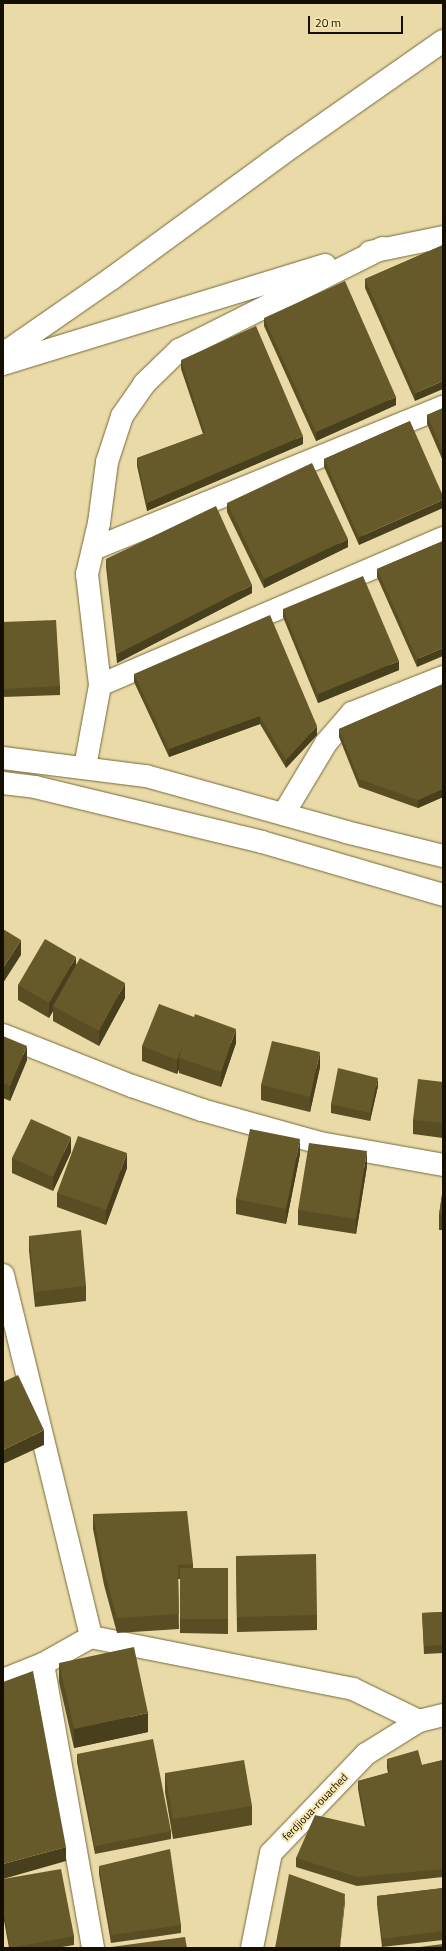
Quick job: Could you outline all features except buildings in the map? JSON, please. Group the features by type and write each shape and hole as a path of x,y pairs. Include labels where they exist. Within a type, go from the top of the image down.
{"street":[{"path":"3,354 110,279 292,146 443,41"},
{"path":"3,364 383,248 443,237"},
{"path":"85,767 100,685 87,574 99,523 107,462 122,416 144,384 179,350 383,248"},
{"path":"93,549 443,407"},
{"path":"100,685 443,538"},
{"path":"284,813 326,743 352,714 443,677"},
{"path":"3,758 85,767 146,776 284,813 346,832 443,856"},
{"path":"3,783 35,787 262,842 443,895"},
{"path":"3,1035 132,1086 202,1110 320,1142 443,1165"},
{"path":"3,1275 91,1637"},
{"path":"3,1680 43,1664 91,1637 353,1689 419,1721"},
{"path":"43,1664 93,1948"},
{"name":"ferdjioua-rouached","path":"252,1948 271,1853 366,1754 419,1721 443,1716"}]}
